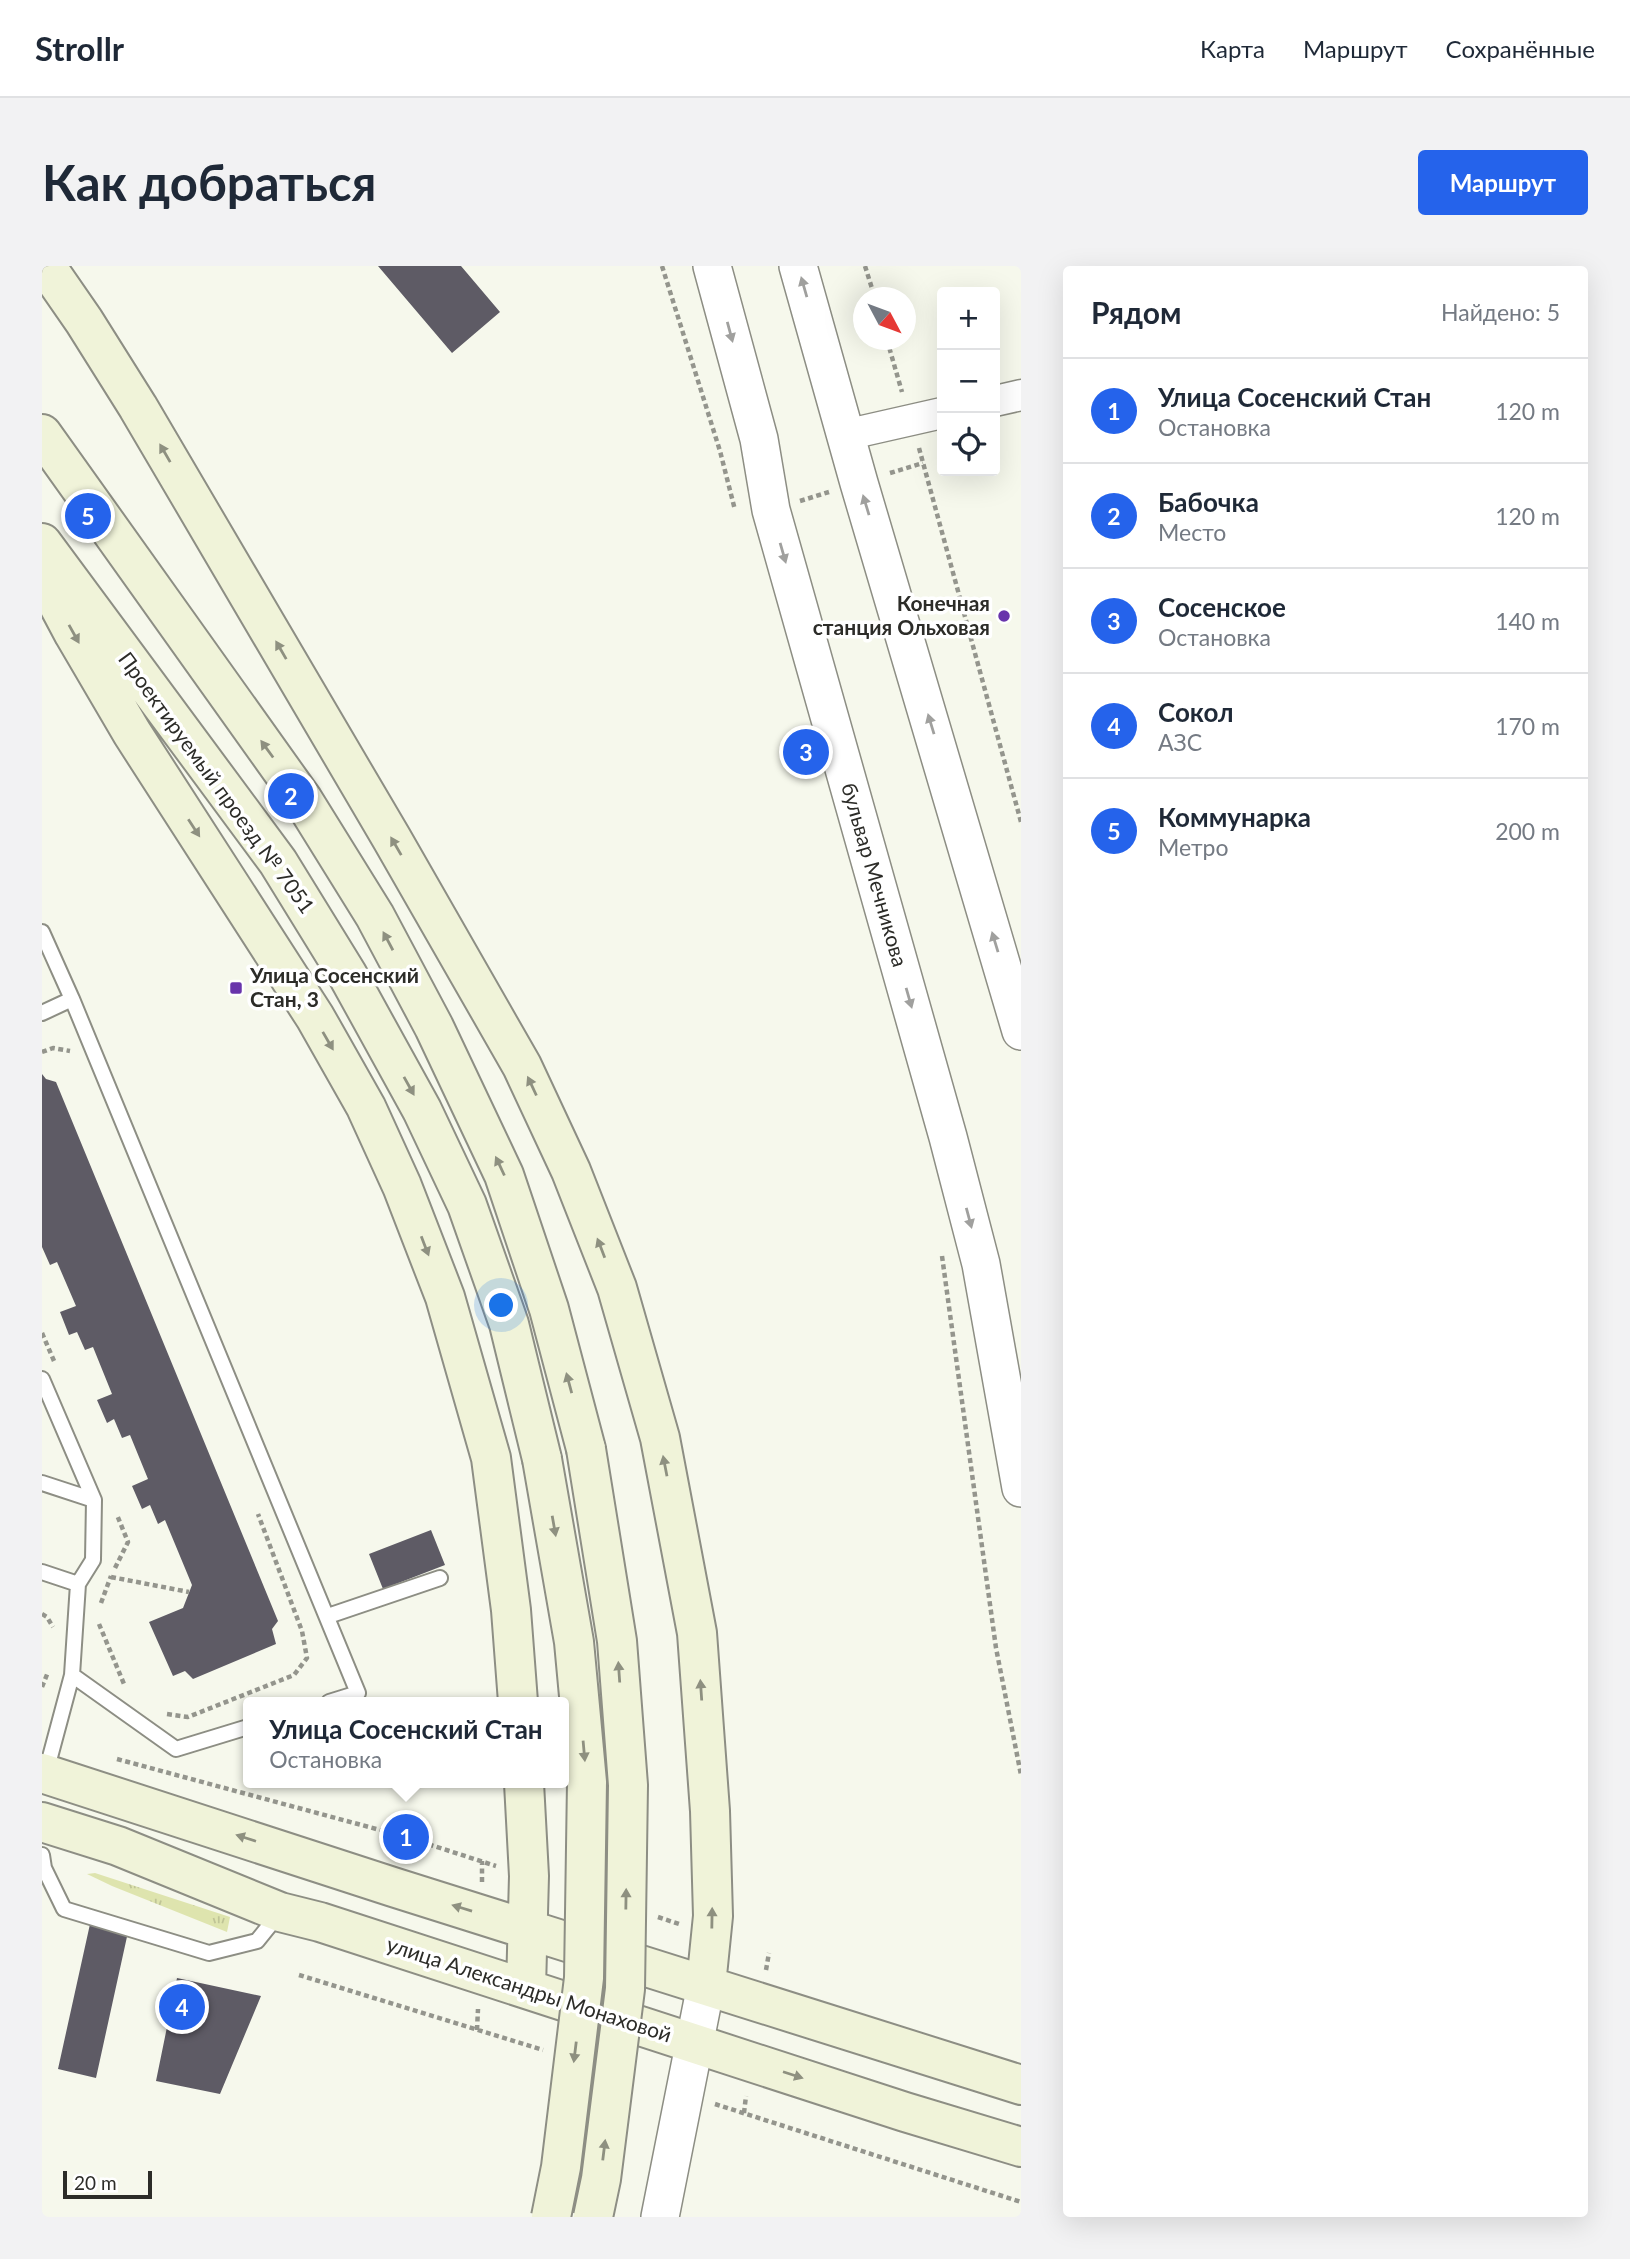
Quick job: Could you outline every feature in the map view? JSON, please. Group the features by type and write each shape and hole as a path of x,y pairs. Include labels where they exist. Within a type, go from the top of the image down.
{"main road":[{"path":"46,266 138,407 522,1066 571,1171 617,1288 660,1438 696,1633 710,1811 713,1916 706,1986"},
{"path":"42,434 303,800 388,940 434,1027 504,1175 550,1309 586,1449 617,1641 628,1785 625,1989 601,2179 593,2217"},
{"name":"Проектируемый проезд № 7051","path":"42,543 278,862 347,974 410,1087 467,1205 505,1312 542,1459 575,1642 587,1782 584,1978 561,2166 551,2217"},
{"path":"42,574 132,733 315,1017 366,1107 402,1186 445,1297 491,1458 511,1610 518,1697"},
{"path":"44,1773 393,1887 1021,2085"},
{"path":"524,1788 529,1876 526,1989"},
{"name":"улица Александры Монаховой","path":"42,1822 118,1846 280,1912 320,1922 1021,2147"}],"street":[{"name":"бульвар Мечникова","path":"712,266 759,439 771,510 948,1137 981,1264 1021,1488"},
{"path":"798,266 845,435 1016,990 1021,1031"},
{"path":"1000,400 1021,395"},
{"path":"845,435 937,414"},
{"path":"660,2217 706,1986"}],"lane":[{"path":"42,932 328,1616 358,1693 346,1697"},
{"path":"42,1013 72,999"},
{"path":"42,1379 94,1500 93,1560 78,1584 72,1675 56,1742 44,1773"},
{"path":"42,1483 94,1500"},
{"path":"42,1572 78,1584"},
{"path":"328,1616 440,1578"},
{"path":"72,1675 176,1749 243,1729"},
{"path":"42,1855 44,1868 64,1909 209,1953 257,1941 280,1912"}],"path":[{"path":"662,266 720,451 737,520"},
{"path":"865,266 872,287"},
{"path":"890,350 1021,822"},
{"path":"42,1052 54,1048 72,1052 79,1057"},
{"path":"942,1253 996,1648 1021,1775"},
{"path":"42,1333 57,1370"},
{"path":"160,1713 188,1717 294,1675 307,1658 302,1630 253,1502"},
{"path":"99,1607 128,1542 113,1505"},
{"path":"111,1577 189,1592"},
{"path":"96,1617 127,1690"},
{"path":"110,1757 406,1838 529,1876"},
{"path":"648,1914 687,1927"}],"green space":[{"path":"95,1873 230,1917 227,1932 87,1874"}],"building":[{"path":"378,266 461,266 500,312 452,353"},
{"path":"42,1074 46,1079 56,1082 278,1621 272,1629 276,1644 193,1679 185,1671 173,1676 149,1622 183,1608 192,1585 165,1520 158,1524 150,1505 142,1509 132,1486 148,1479 130,1435 122,1438 114,1419 107,1423 97,1400 112,1394 93,1347 85,1350 77,1332 69,1335 60,1312 76,1306 57,1262 50,1265 42,1247"},
{"path":"431,1530 445,1565 383,1589 369,1554"},
{"path":"92,1915 130,1923 96,2078 58,2069"},
{"path":"177,1978 261,1996 220,2094 156,2081"}],"place":[{"name":"Коммунарка","path":"88,516"},
{"name":"Конечная станция Ольховая","path":"1004,616"},
{"name":"Сосенское","path":"806,752"},
{"name":"Бабочка","path":"291,796"},
{"name":"Улица Сосенский Стан, 3","path":"236,988"},
{"name":"Улица Сосенский Стан","path":"406,1837"},
{"name":"Сокол","path":"182,2007"}]}
